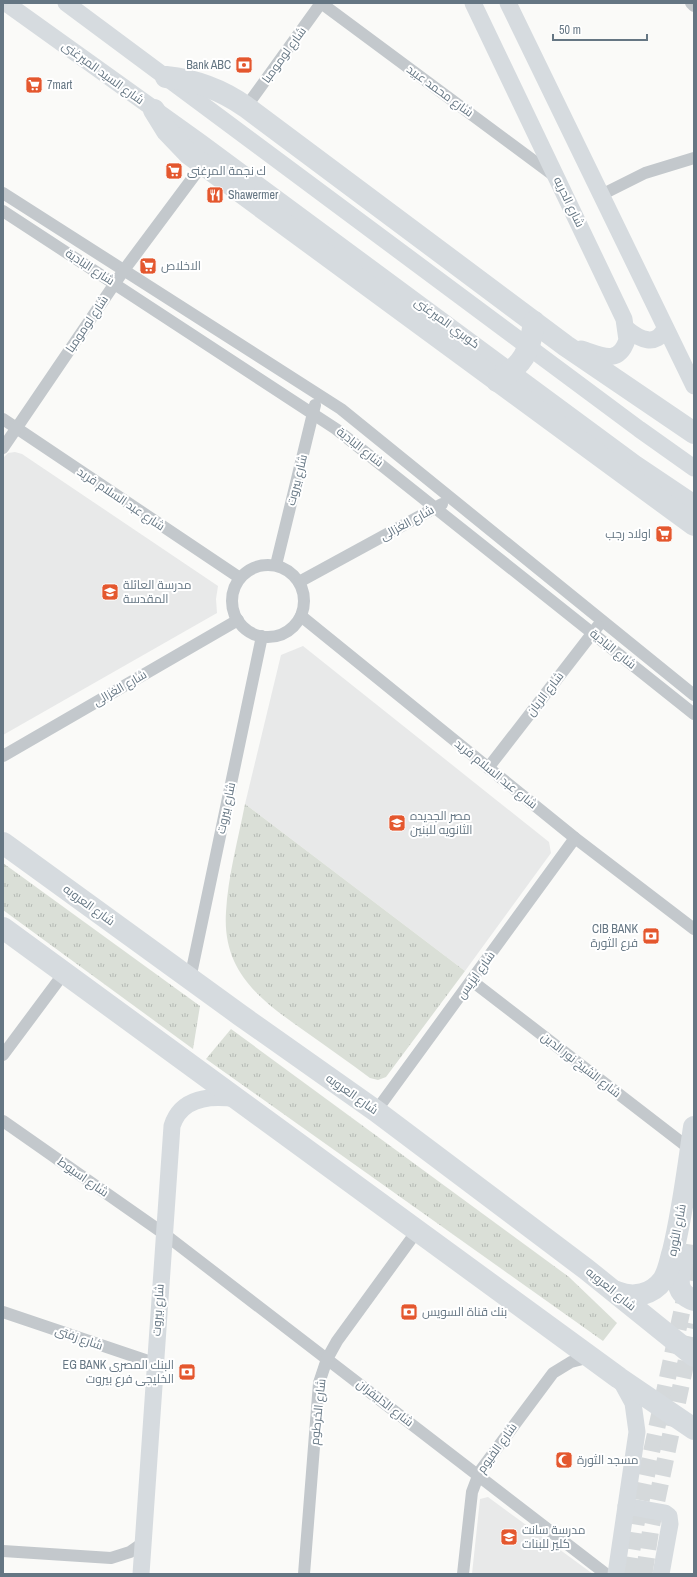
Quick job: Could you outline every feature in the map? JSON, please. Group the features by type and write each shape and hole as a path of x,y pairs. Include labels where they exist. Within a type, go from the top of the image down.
{"highway":[{"path":"166,77 187,80 208,86 227,95 246,107 566,346 694,433"},
{"path":"154,110 160,122 173,139 202,164 694,525"},
{"path":"497,381 512,372 524,358 532,341 534,322"},
{"name":"شارع العروبه","path":"3,843 190,979 376,1111 616,1292 694,1356"},
{"path":"3,928 590,1357 694,1429"},
{"name":"شارع الثوره","path":"616,1292 629,1296 641,1295 658,1286 667,1271 678,1231 694,1127"},
{"path":"678,1231 683,1251 678,1276 679,1286 684,1294 694,1300"}],"main road":[{"name":"شارع السيد الميرغنى","path":"6,3 200,142"},
{"path":"66,3 639,429 694,468"},
{"name":"شارع الحريه","path":"473,3 622,313 627,329"},
{"path":"508,3 694,386"},
{"name":"كوبري الميرغنى","path":"200,142 636,464 694,503"},
{"path":"566,346 586,350 599,356 611,356 619,353 625,345 627,329 642,340 650,341 658,337 665,328"},
{"name":"شارع بيروت","path":"140,1574 171,1133 174,1120 182,1109 200,1099 216,1096 237,1099"},
{"path":"616,1574 637,1425 635,1410 630,1396 619,1378"},
{"path":"626,1506 665,1513 669,1517 670,1524 661,1574"}],"street":[{"name":"شارع لومومبا","path":"246,107 321,3"},
{"name":"شارع محمد عبيد","path":"321,3 539,164 558,180"},
{"path":"691,3 694,6"},
{"path":"601,195 645,173 694,158"},
{"name":"شارع لومومبا","path":"3,448 124,270 202,164"},
{"name":"شارع البادية","path":"3,193 317,394 352,418 694,695"},
{"name":"شارع البادية","path":"3,210 313,412 348,438 694,714"},
{"name":"شارع بيروت","path":"276,566 317,394"},
{"name":"شارع عبد السلام فريد","path":"3,419 240,578"},
{"name":"شارع الغزالى","path":"299,582 452,499"},
{"path":"276,566 293,575 299,582 304,599 301,616 293,627 282,634 262,636 248,631 238,620 232,603 236,586 240,578 256,567 276,566"},
{"name":"شارع عبد السلام فريد","path":"301,616 575,838 694,930"},
{"name":"شارع الغزالى","path":"3,756 238,620"},
{"name":"شارع الريان","path":"488,768 602,621"},
{"name":"شارع بيروت","path":"190,979 262,636"},
{"name":"شارع ايزيس","path":"376,1111 575,838"},
{"path":"3,1055 64,972"},
{"name":"شارع الشيخ نور الدين","path":"472,980 690,1149"},
{"name":"شارع اسيوط","path":"3,1121 163,1233"},
{"name":"شارع الخرطوم","path":"304,1574 319,1383 327,1359 337,1341 417,1231"},
{"name":"شارع الدليفران","path":"163,1233 606,1574"},
{"name":"شارع زفتى","path":"3,1312 154,1364"},
{"name":"شارع الفيوم","path":"463,1574 471,1498 478,1475 485,1463 550,1377 570,1362 590,1357"},
{"path":"3,1551 111,1558 130,1552 143,1543"}],"shaded area":[{"name":"مدرسة العائلة المقدسة","path":"15,452 22,454 218,586 216,599 217,613 3,735 3,458 8,453"},
{"name":"مصر الجديده الثانويه للبنين","path":"303,646 549,842 551,853 465,971 245,804 281,655"},
{"name":"مدرسة سانت كلير للبنات","path":"488,1497 593,1574 472,1574 480,1499"}],"green space":[{"path":"245,804 465,971 386,1077 378,1080 370,1078 274,1009 248,983 238,969 231,952 226,933 226,912 231,872"},
{"path":"3,863 200,1006 193,1049 3,910"},
{"path":"231,1029 569,1277 617,1323 603,1341 206,1059"}],"tunnel":[{"path":"628,1574 636,1524 689,1278 694,1245"},
{"path":"644,1574 651,1528 694,1324"}],"place":[{"name":"Bank ABC","path":"244,65"},
{"name":"7mart","path":"34,85"},
{"name":"ك نجمة المرغنى","path":"174,171"},
{"name":"Shawermer","path":"215,195"},
{"name":"الاخلاص","path":"148,266"},
{"name":"اولاد رجب","path":"664,534"},
{"name":"مدرسة العائلة المقدسة","path":"110,592"},
{"name":"مصر الجديده الثانويه للبنين","path":"397,823"},
{"name":"CIB BANK فرع الثورة","path":"651,936"},
{"name":"بنك قناة السويس","path":"409,1312"},
{"name":"EG BANK البنك المصرى الخليجى فرع بيروت","path":"187,1372"},
{"name":"مسجد الثورة","path":"564,1460"},
{"name":"مدرسة سانت كلير للبنات","path":"509,1537"}]}
